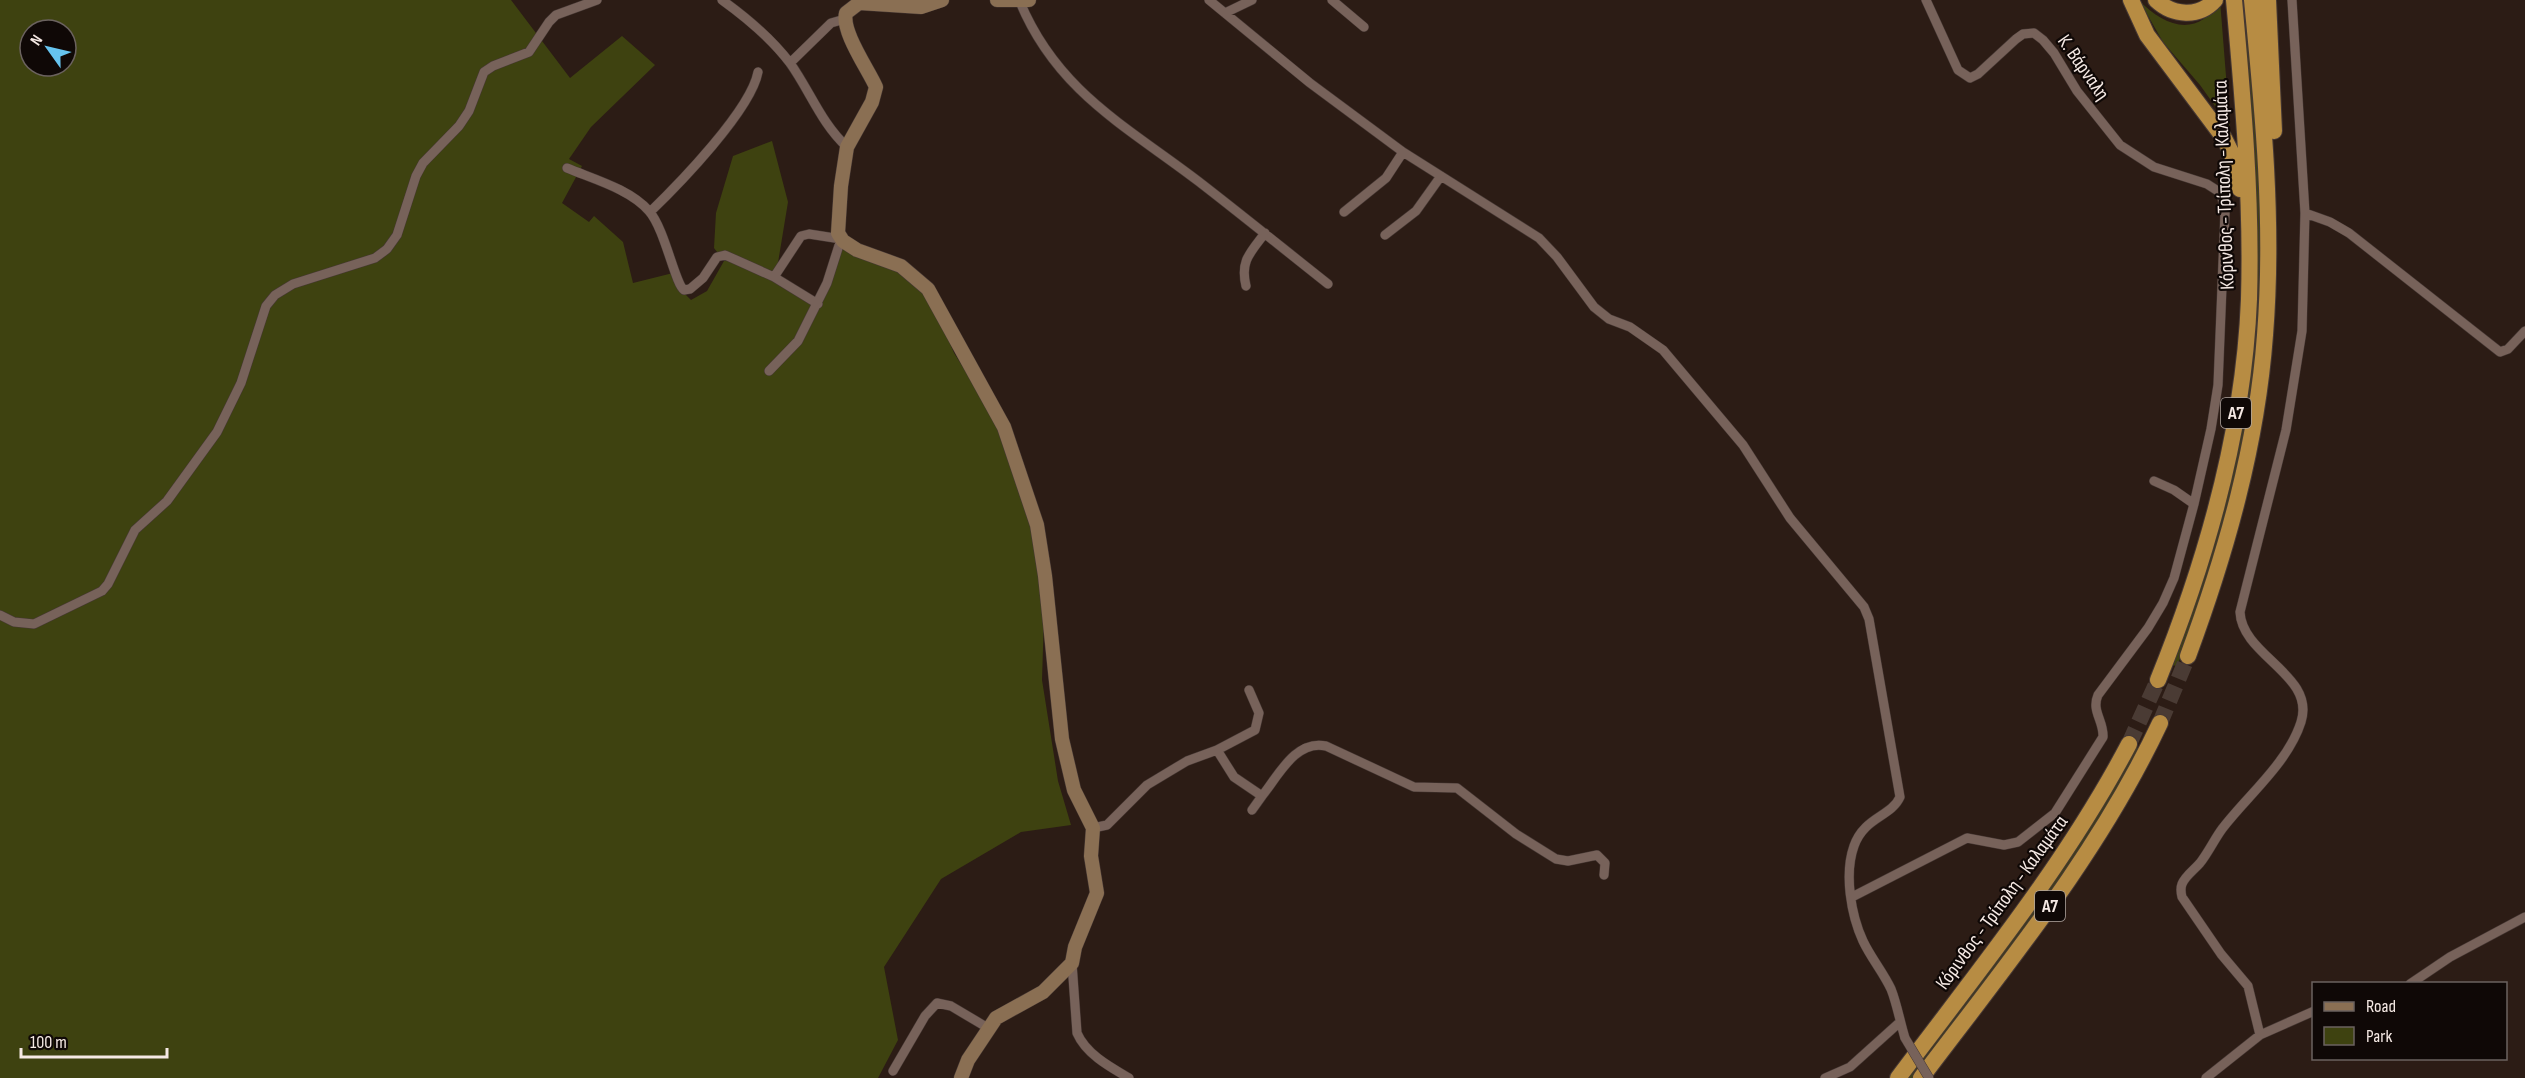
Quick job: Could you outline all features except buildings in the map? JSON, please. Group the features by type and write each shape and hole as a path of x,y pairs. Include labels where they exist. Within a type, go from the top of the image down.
{"highway":[{"path":"2131,0 2147,35 2216,125 2232,154 2240,188 2248,300"},
{"path":"2156,0 2168,8 2186,13 2197,12 2216,0"},
{"name":"Κόρινθος - Τρίπολη - Καλαμάτα","path":"2158,680 2191,594 2219,498 2238,401 2248,300 2248,187 2234,0"},
{"name":"Κόρινθος - Τρίπολη - Καλαμάτα","path":"2188,656 2220,563 2244,472 2259,387 2267,299 2267,176 2252,0"},
{"path":"2267,299 2272,269 2275,186 2273,83 2268,0"},
{"name":"Κόρινθος - Τρίπολη - Καλαμάτα","path":"1921,1078 2090,849 2134,776 2160,723"},
{"name":"Κόρινθος - Τρίπολη - Καλαμάτα","path":"1898,1078 2033,897 2092,810 2129,744"}],"street":[{"path":"0,615 23,624 34,624 102,591 108,584 135,530 167,501 217,432 241,383 266,306 275,295 293,284 375,258 387,249 397,235 416,176 423,163 459,126 469,111 484,72 493,66 529,52 556,15 597,0"},
{"path":"722,0 760,29 790,63 828,128 847,147"},
{"path":"769,371 798,341 818,304 841,239 837,222 847,147 872,102 876,87 845,19 848,10 854,2 921,7 942,0"},
{"path":"997,0 1025,1 1049,56 1071,82 1133,135 1265,233 1328,284"},
{"path":"1209,0 1310,82 1403,152 1539,238 1557,257 1594,308 1609,319 1630,327 1663,350 1743,445 1790,518 1849,586 1864,607 1869,619 1900,797 1891,809 1869,822 1860,832 1851,858 1852,897 1859,933 1891,990 1905,1038 1929,1078"},
{"path":"1226,13 1252,0"},
{"path":"1332,0 1364,27"},
{"name":"Κ. Βάρναλη","path":"1926,0 1958,70 1963,76 1970,78 1978,74 2016,39 2024,34 2034,33 2054,53 2077,91 2120,146 2154,167 2217,189 2225,205 2220,362 2211,429 2194,504"},
{"path":"2260,1035 2248,986 2205,932 2180,891 2186,878 2201,862 2223,828 2270,773 2301,722 2302,705 2296,688 2245,634 2241,624 2241,612 2280,457 2296,376 2304,290 2305,213 2292,0"},
{"path":"790,63 831,23 845,19"},
{"path":"650,212 679,184 712,145 750,94 758,72"},
{"path":"1344,212 1380,184 1403,152"},
{"path":"567,168 620,192 650,212 664,236 677,282 684,290 697,284 717,257 725,255 774,277 818,304"},
{"path":"1384,235 1416,211 1441,176"},
{"path":"2305,213 2330,222 2349,233 2499,352 2505,351 2525,331"},
{"path":"1246,286 1242,272 1247,256 1265,233"},
{"path":"774,277 801,236 810,234 841,239 866,254 900,266 928,289 1004,427 1037,525 1045,576 1062,739 1074,790 1093,828 1091,856 1097,893 1075,947 1072,963 1077,1033 1080,1040 1096,1056 1129,1078"},
{"path":"2517,341 2525,348"},
{"path":"1852,897 1967,838 2004,845 2018,842 2055,813 2103,737 2102,724 2095,707 2098,695 2163,603 2174,578 2194,504 2174,490 2154,481"},
{"path":"1093,828 1107,825 1147,784 1187,761 1217,750 1256,730 1259,713 1249,690"},
{"path":"1252,810 1304,747 1314,743 1326,746 1414,787 1457,788 1516,834 1556,859 1568,861 1597,855 1605,863 1604,875"},
{"path":"1217,750 1234,777 1262,796"},
{"path":"2413,982 2450,957 2525,917"},
{"path":"960,1078 996,1018 1043,992 1072,963"},
{"path":"892,1071 925,1016 937,1003 951,1006 988,1029"},
{"path":"2206,1078 2260,1035 2312,1011"},
{"path":"1826,1078 1850,1067 1900,1022"}],"green space":[{"path":"0,0 511,0 570,78 622,36 655,65 591,127 569,159 582,166 562,203 589,222 594,216 623,242 633,283 673,273 676,285 691,300 707,291 724,261 714,248 716,213 733,156 772,141 788,202 775,281 814,304 841,244 892,263 929,294 954,353 992,413 1036,543 1044,616 1042,680 1058,781 1071,825 1021,832 941,879 884,967 898,1040 878,1078 0,1078"},
{"path":"2139,0 2160,17 2181,25 2202,20 2212,12 2220,0 2230,127 2200,85 2163,42"},
{"path":"2240,0 2245,0 2260,187 2262,262 2258,347 2244,440 2234,486 2209,578 2177,666 2172,665 2245,403"},
{"path":"2136,747 2140,749 2084,846 1913,1078 1906,1078"}],"tunnel":[{"path":"2160,723 2188,656"},
{"path":"2129,744 2158,680"}]}
